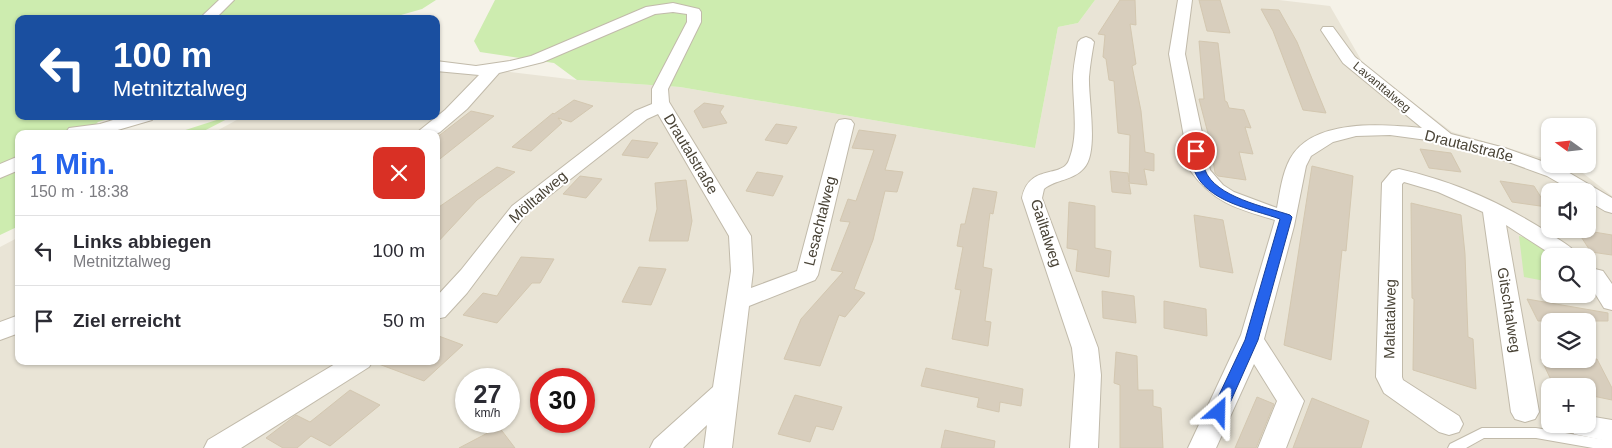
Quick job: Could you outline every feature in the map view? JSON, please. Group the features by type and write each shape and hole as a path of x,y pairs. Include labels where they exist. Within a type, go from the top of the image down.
{"street":[{"path":"210,15 227,0"},
{"path":"1185,0 1177,54 1200,170 1206,181 1218,192 1237,201 1286,217"},
{"name":"Drautalstraße","path":"440,66 476,71 493,70 537,59 651,10 668,7 684,8 694,12 694,22 660,89 660,102 740,236 742,272 718,448"},
{"name":"Lavanttalweg","path":"1328,30 1349,60 1443,136"},
{"name":"Gailtalweg","path":"1084,448 1088,375 1086,348 1032,198 1034,187 1043,180 1069,172 1078,164 1084,128 1081,78 1086,42"},
{"path":"429,130 478,88 493,70"},
{"name":"Mölltalweg","path":"440,307 462,285 504,227 519,210 641,115 662,106"},
{"path":"78,130 89,120"},
{"path":"94,130 132,120"},
{"name":"Lesachtalweg","path":"738,302 806,275 845,124"},
{"name":"Drautalstraße","path":"1202,448 1252,340 1286,217 1296,166 1303,153 1318,141 1340,134 1365,131 1394,131 1443,136 1513,156 1556,173 1573,183"},
{"path":"0,172 15,164"},
{"name":"Maltatalweg","path":"1449,424 1393,386 1389,377 1392,183 1399,175 1426,180 1493,208"},
{"name":"Drautalstraße","path":"1596,197 1612,207"},
{"path":"1493,208 1557,248"},
{"name":"Gitschtalweg","path":"1493,208 1525,412"},
{"path":"1598,274 1612,302"},
{"path":"0,332 15,325"},
{"path":"1252,340 1291,401 1272,448"},
{"path":"218,448 353,365"},
{"path":"664,448 724,393"},
{"path":"1596,428 1612,431"}],"lane":[{"path":"1454,448 1482,434 1491,433 1536,433 1612,446"}],"shaded area":[{"path":"1095,0 1279,0 1330,6 1364,65 1452,132 1541,157 1541,173 1583,173 1596,183 1541,183 1541,238 1596,238 1596,183 1612,196 1612,448 0,448 0,247 15,239 15,365 440,365 440,130 218,130 237,120 440,120 440,63 577,80 680,87 1035,148 1058,27 1078,23"}],"green space":[{"path":"0,0 436,0 422,9 401,15 15,15 15,120 105,120 98,122 90,130 15,130 15,228 0,235"},
{"path":"495,0 1095,0 1078,23 1058,27 1035,148 680,87 577,80 554,63 480,52 474,41"},
{"path":"217,120 225,120 206,130 185,130"},
{"path":"1519,236 1535,240 1548,248 1541,248 1541,280 1524,277"}],"building":[{"path":"1120,0 1135,0 1136,25 1130,24 1136,64 1132,66 1141,111 1145,152 1154,154 1154,171 1144,169 1147,185 1129,183 1131,194 1112,192 1110,171 1128,173 1129,182 1130,135 1118,133 1114,81 1109,80 1106,59 1103,57 1105,35 1098,34"},
{"path":"1199,0 1220,0 1230,33 1207,31"},
{"path":"1261,9 1279,10 1297,42 1326,113 1303,110 1273,31"},
{"path":"1199,41 1218,43 1225,101 1229,108 1244,110 1251,128 1245,127 1253,154 1239,152 1246,180 1218,176 1215,173 1210,141 1199,99 1204,99"},
{"path":"574,100 593,106 571,122 558,118 562,123 531,151 512,147 553,113"},
{"path":"704,103 724,106 720,112 727,123 703,128 694,111"},
{"path":"471,111 494,116 440,159 440,135"},
{"path":"776,124 797,127 787,144 765,140"},
{"path":"859,130 896,135 885,170 903,172 897,192 885,191 873,240 854,289 865,293 845,317 839,315 820,366 784,359 801,319 843,272 831,270 850,222 840,221 848,199 856,201 874,150 852,148"},
{"path":"632,140 658,143 648,158 622,155"},
{"path":"1420,149 1451,153 1461,172 1429,168"},
{"path":"1312,166 1353,176 1346,251 1342,250 1331,360 1284,345"},
{"path":"497,167 515,172 477,200 440,240 440,206"},
{"path":"757,172 783,176 773,196 746,191"},
{"path":"580,176 602,179 586,198 563,194"},
{"path":"686,180 692,221 688,241 649,241 657,209 655,183"},
{"path":"1500,181 1534,186 1541,197 1541,206 1512,202"},
{"path":"973,188 997,192 993,214 990,213 983,267 992,269 985,321 991,322 988,346 952,339 961,290 955,289 963,247 957,246 961,224 965,224"},
{"path":"1069,202 1095,206 1095,248 1111,251 1109,277 1076,271 1078,250 1067,248"},
{"path":"1411,203 1461,215 1465,254 1468,337 1473,339 1476,389 1413,370 1414,299 1412,298"},
{"path":"1194,215 1223,220 1233,273 1200,267"},
{"path":"1596,232 1612,235 1612,255 1596,253 1596,248 1588,248 1582,238 1596,238"},
{"path":"521,257 554,259 540,283 532,283 497,323 463,315 483,293 497,296"},
{"path":"639,267 666,269 651,305 622,302"},
{"path":"1102,291 1134,296 1136,323 1103,318"},
{"path":"1527,299 1541,301 1541,303 1608,313 1608,321 1596,321 1596,313 1541,313 1541,321 1538,321"},
{"path":"1164,301 1206,309 1207,336 1164,328"},
{"path":"440,336 463,345 424,381 381,365 440,365"},
{"path":"1116,352 1137,356 1138,390 1153,390 1153,406 1161,408 1163,448 1120,448 1120,385 1114,383"},
{"path":"1597,359 1612,388 1612,400 1596,397 1596,378 1550,378 1545,368 1596,368"},
{"path":"926,368 1023,389 1021,406 1000,402 999,412 977,407 979,398 921,386"},
{"path":"350,390 380,405 330,446 311,436 297,448 283,448 266,438 296,415 310,422"},
{"path":"795,395 842,407 833,430 816,426 810,442 778,434"},
{"path":"1257,397 1274,404 1256,448 1235,448"},
{"path":"1312,398 1369,421 1361,448 1293,448"},
{"path":"945,430 995,441 994,448 941,448"},
{"path":"488,433 504,433 515,448 459,448"}],"route":[{"path":"1196,151 1200,170 1206,181 1218,192 1237,201 1286,217 1252,340 1219,412"}]}
